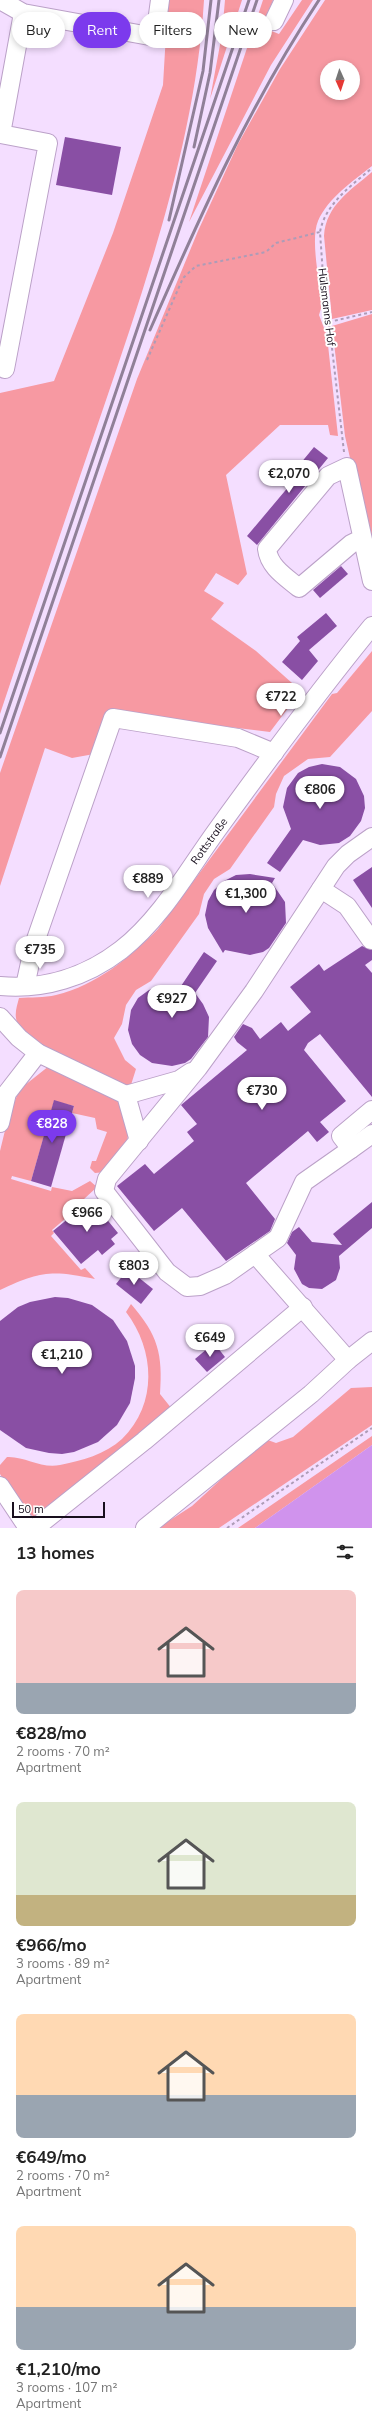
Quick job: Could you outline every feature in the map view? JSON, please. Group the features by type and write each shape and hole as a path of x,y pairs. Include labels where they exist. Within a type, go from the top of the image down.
{"street":[{"path":"0,0 22,12"},
{"path":"65,21 155,37 160,0"},
{"path":"274,21 284,0"},
{"path":"5,369 48,143 1,134 17,48"},
{"path":"362,539 351,544 299,588 280,572 268,558 267,549 328,476 347,467 372,581"},
{"name":"Rottstraße","path":"0,986 50,984 82,974 109,958 138,935 177,886 311,701 372,626"},
{"path":"25,986 34,945 113,718 238,738 274,753"},
{"path":"372,837 348,854 336,866 254,991 198,1068 107,1179 104,1192 167,1272 187,1287 200,1286 226,1275 278,1238 304,1182 372,1134"},
{"path":"321,889 347,906 371,940"},
{"path":"0,1017 19,1038 38,1053 126,1095 179,1080 198,1068"},
{"path":"0,1123 2,1102 7,1093 38,1053"},
{"path":"126,1095 139,1140"},
{"path":"351,1149 340,1136 372,1110"},
{"path":"255,1254 348,1360"},
{"path":"35,1528 144,1441 303,1307"},
{"path":"145,1528 311,1394 348,1360 372,1341"},
{"path":"0,1486 28,1528"}],"path":[{"name":"Hülsmanns Hof","path":"347,467 329,322 325,304 320,232 322,221 336,200 372,168"},
{"path":"147,360 183,278 189,271 196,266 266,252 276,243 320,232"},
{"path":"329,322 372,312"},
{"path":"227,1528 372,1428"}],"shaded area":[{"path":"168,0 204,0 203,12 167,12"},
{"path":"225,0 242,0 238,12 224,12"},
{"path":"263,0 273,0 269,12 259,12"},
{"path":"302,0 313,0 271,65 189,222 247,48 272,48 272,31 279,34"},
{"path":"325,0 372,0 372,166 334,197 318,221 315,239 316,262 322,305 319,315 327,336 338,436 330,435 328,425 280,425 226,475 247,574 238,585 216,573 204,591 224,603 211,619 256,651 301,691 270,732 138,716 109,709 94,754 72,758 45,748 0,886 0,773 137,379 198,231 238,144 280,69"},
{"path":"165,48 199,48 191,103 180,154 168,206 153,257 121,357 0,714 0,393 54,381 113,233 163,85"},
{"path":"219,48 226,48 210,99"},
{"path":"372,172 372,310 332,319 324,236 326,225 329,215 341,199"},
{"path":"372,314 372,555 345,436 332,326"},
{"path":"372,651 372,711 330,757 308,759 284,776 276,794 274,807 230,869 214,879 204,894 199,914 151,981 136,990 126,1005 122,1024 114,1038 125,1060 136,1069 130,1088 68,1060 35,1041 24,1032 16,1019 16,1010 19,998 51,996 85,985 124,960 158,929 332,694 337,693"},
{"path":"49,1066 90,1084 121,1101 127,1111 129,1122 127,1140 123,1150 106,1172 95,1173 90,1168 92,1161 96,1161 107,1132 97,1129 95,1118 72,1113 74,1106 54,1101 31,1181 12,1176 11,1179 51,1191 52,1187 72,1191 90,1181 97,1187 84,1199 86,1201 52,1230 54,1233 51,1236 81,1270 85,1268 95,1279 68,1274 46,1274 26,1279 0,1290 0,1151 9,1114 20,1089"},
{"path":"131,1304 147,1326 157,1346 161,1367 160,1394 172,1409 35,1517 23,1511 0,1474 0,1465 7,1457 20,1458 53,1466 93,1456 109,1449 122,1439 134,1425 142,1410 147,1393 147,1360 143,1343 136,1327 126,1312"},
{"path":"372,1387 372,1425 219,1528 158,1528 192,1506 265,1439 276,1443 293,1437 351,1388"},
{"path":"372,1436 372,1445 255,1528 238,1528"},
{"path":"372,1445 372,1528 255,1528"}],"building":[{"path":"65,137 121,147 112,195 56,185"},
{"path":"314,447 328,458 257,545 247,536 295,479 291,475"},
{"path":"341,566 348,574 320,598 313,590"},
{"path":"326,613 337,626 309,650 318,661 302,680 282,662 300,641 297,637"},
{"path":"322,764 340,767 356,779 364,796 365,808 361,821 350,836 339,843 320,845 303,840 280,872 267,863 291,829 283,807 287,788 298,773 309,767"},
{"path":"372,867 372,908 353,880"},
{"path":"250,874 275,878 272,883 285,902 286,923 269,948 263,952 250,955 225,950 223,953 208,928 205,915 208,901 214,890 224,881 236,875"},
{"path":"362,946 372,950 372,960 365,965 372,973 372,1097 320,1034 308,1043 304,1050 346,1101 320,1122 329,1132 317,1142 308,1131 246,1183 275,1219 270,1231 226,1261 182,1208 154,1231 117,1186 145,1164 154,1174 194,1141 187,1132 197,1124 181,1105 247,1050 237,1042 234,1037 243,1024 252,1028 260,1039 281,1022 288,1031 311,1012 290,987 319,964 324,971"},
{"path":"204,952 217,961 195,993 203,1004 209,1017 208,1037 191,1059 185,1063 172,1066 152,1063 140,1055 132,1044 128,1030 131,1010 138,998 149,990 162,985 181,986"},
{"path":"54,1100 74,1106 51,1187 31,1181"},
{"path":"91,1200 118,1233 111,1239 115,1244 102,1255 98,1250 81,1264 53,1231"},
{"path":"372,1202 372,1228 339,1256 340,1268 336,1280 322,1289 309,1288 302,1284 294,1269 296,1255 287,1243 292,1232 299,1227 312,1242 342,1245 333,1234"},
{"path":"128,1269 153,1289 141,1304 116,1284"},
{"path":"55,1297 68,1298 92,1305 113,1320 127,1341 135,1366 135,1378 130,1403 117,1425 98,1442 74,1452 62,1454 26,1448 0,1430 0,1321 18,1307 30,1302"},
{"path":"214,1343 225,1357 207,1372 195,1359"}],"railway":[{"path":"169,220 203,71 211,0"},
{"path":"194,147 210,73 219,0"},
{"path":"0,733 249,0"},
{"path":"0,757 257,0"},
{"path":"150,330 227,161 270,80 319,0"}]}
